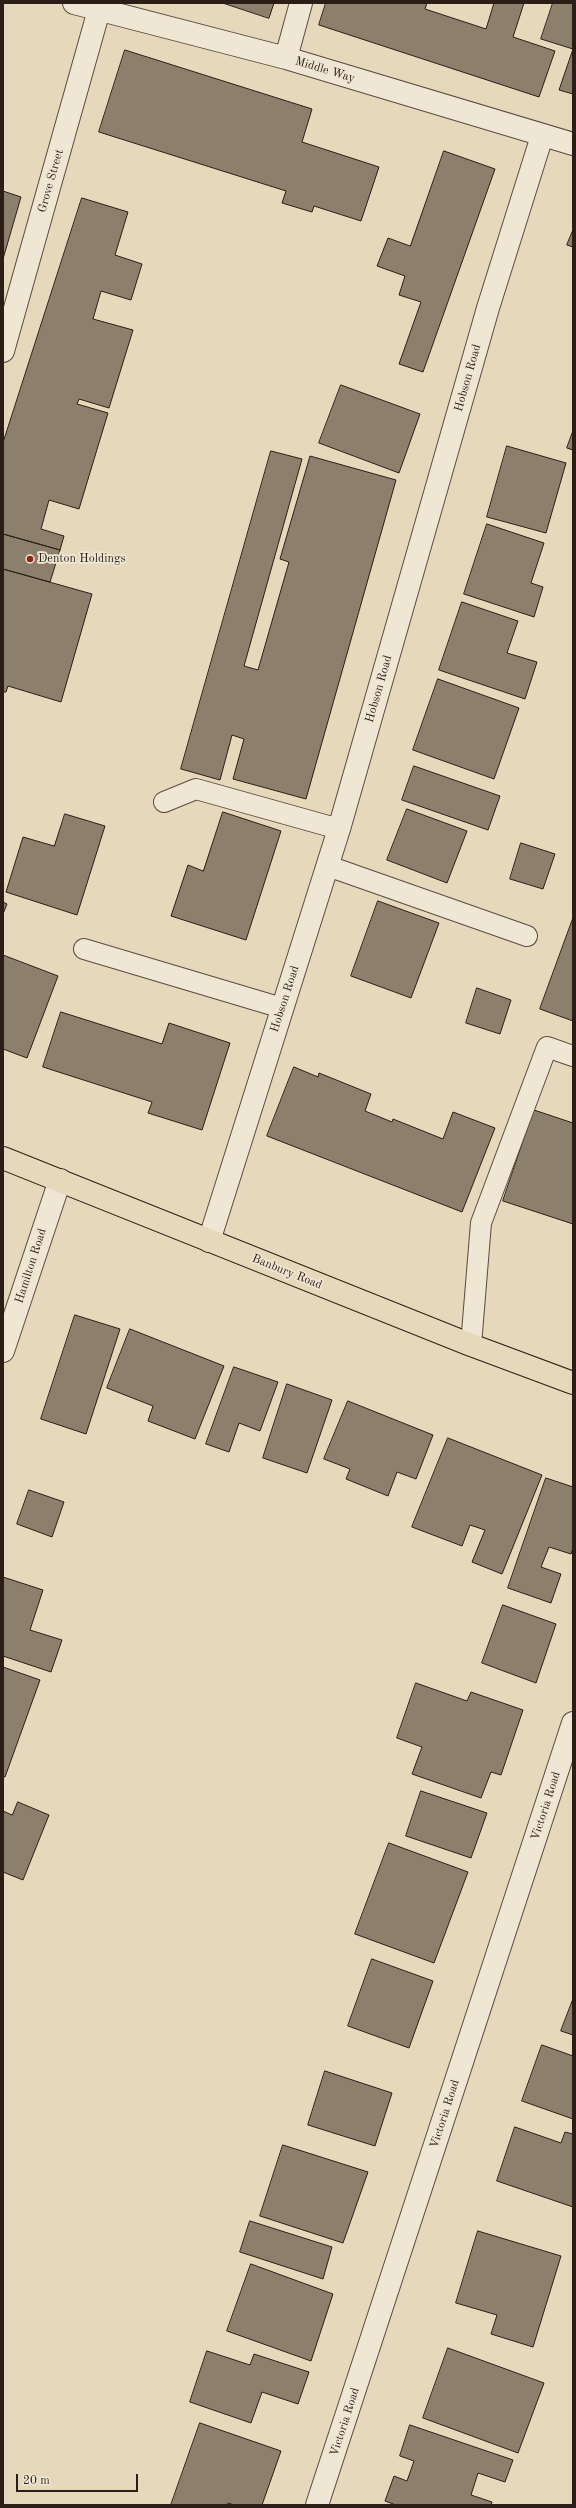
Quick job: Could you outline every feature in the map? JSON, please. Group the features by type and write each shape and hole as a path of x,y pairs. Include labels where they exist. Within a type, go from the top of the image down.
{"main road":[{"name":"Banbury Road","path":"3,1158 471,1345 573,1383"}],"street":[{"name":"Middle Way","path":"74,3 286,58 542,136 573,144"},
{"path":"286,58 301,3"},
{"name":"Grove Street","path":"3,351 99,10"},
{"name":"Hobson Road","path":"209,1241 328,866 488,308 542,136"},
{"name":"Hamilton Road","path":"3,1352 60,1180"},
{"name":"Victoria Road","path":"317,2505 573,1723"}],"lane":[{"path":"164,802 196,790 339,829"},
{"path":"328,866 527,936"},
{"path":"84,949 282,1008"},
{"path":"471,1345 482,1223 547,1047 573,1056"}],"building":[{"path":"223,3 274,3 269,18"},
{"path":"326,3 427,3 425,9 486,29 494,3 524,3 513,37 555,51 539,97 319,25"},
{"path":"553,3 573,3 573,49 541,39"},
{"path":"573,49 573,94 559,90"},
{"path":"125,50 312,109 302,142 379,167 361,221 314,206 312,212 282,203 286,191 99,132"},
{"path":"444,151 495,169 423,372 399,364 421,302 399,295 405,276 377,266 388,238 410,246"},
{"path":"3,191 21,197 3,259"},
{"path":"82,198 128,212 115,255 142,264 131,300 101,291 93,319 133,330 109,408 79,399 77,404 108,413 79,509 49,500 41,529 64,536 60,550 3,534 3,443"},
{"path":"573,230 573,247 567,245"},
{"path":"341,385 420,414 399,473 319,443"},
{"path":"573,431 573,450 567,448"},
{"path":"507,446 566,463 546,533 487,517"},
{"path":"271,451 302,459 244,666 258,670 289,562 280,559 310,456 396,480 306,799 233,779 244,739 232,735 220,780 181,769"},
{"path":"487,524 544,543 531,583 543,587 534,617 464,594"},
{"name":"Denton Holdings","path":"3,534 60,550 50,582 3,569"},
{"path":"3,569 92,594 61,702 8,686 6,692 3,692"},
{"path":"462,602 518,621 507,653 537,662 525,699 439,670"},
{"path":"438,679 519,708 494,779 413,750"},
{"path":"414,766 500,796 488,830 402,800"},
{"path":"407,809 467,831 447,883 387,860"},
{"path":"223,812 281,831 246,940 171,916 188,865 203,871"},
{"path":"65,814 105,826 77,915 6,892 23,837 54,846"},
{"path":"521,843 555,854 543,889 510,879"},
{"path":"378,901 439,923 411,998 351,976"},
{"path":"3,902 7,904 3,914"},
{"path":"573,918 573,1021 540,1009"},
{"path":"3,955 58,976 27,1058 3,1049"},
{"path":"477,988 511,1000 500,1034 466,1023"},
{"path":"61,1012 162,1044 169,1023 230,1043 202,1130 148,1113 152,1102 43,1067"},
{"path":"294,1067 318,1077 319,1073 371,1094 365,1111 392,1122 393,1119 443,1139 453,1112 495,1128 462,1212 267,1136"},
{"path":"534,1110 573,1123 573,1224 503,1201"},
{"path":"75,1315 120,1329 86,1434 41,1419"},
{"path":"130,1329 224,1366 195,1439 148,1421 153,1406 107,1388"},
{"path":"234,1367 278,1382 260,1431 239,1423 229,1452 206,1444"},
{"path":"287,1384 332,1400 307,1473 263,1458"},
{"path":"348,1401 433,1435 416,1479 397,1472 388,1496 346,1479 350,1469 324,1459"},
{"path":"448,1438 542,1475 502,1574 472,1562 485,1530 470,1525 462,1546 412,1527"},
{"path":"546,1478 573,1487 573,1548 571,1554 549,1547 541,1567 561,1574 551,1603 508,1588"},
{"path":"29,1490 64,1502 52,1537 17,1524"},
{"path":"3,1577 43,1590 30,1630 62,1640 51,1672 3,1656"},
{"path":"503,1605 556,1624 536,1683 482,1663"},
{"path":"3,1667 40,1680 5,1777 3,1777"},
{"path":"416,1683 467,1701 471,1692 523,1710 501,1775 491,1772 481,1798 412,1774 422,1747 397,1738"},
{"path":"421,1791 487,1813 471,1858 406,1836"},
{"path":"18,1802 49,1815 23,1880 3,1872 3,1811 12,1815"},
{"path":"389,1843 468,1872 434,1963 355,1934"},
{"path":"372,1959 433,1981 409,2048 348,2026"},
{"path":"573,1999 573,2035 561,2031"},
{"path":"542,2045 573,2056 573,2119 522,2101"},
{"path":"325,2071 392,2093 375,2146 308,2125"},
{"path":"515,2127 561,2143 565,2132 573,2134 573,2207 497,2181"},
{"path":"283,2145 368,2172 343,2243 260,2216"},
{"path":"250,2221 332,2247 323,2279 240,2252"},
{"path":"478,2231 561,2256 533,2347 491,2334 497,2315 456,2303"},
{"path":"251,2264 333,2294 311,2361 227,2331"},
{"path":"448,2348 544,2383 518,2453 423,2418"},
{"path":"207,2351 250,2365 254,2354 309,2372 298,2404 262,2392 251,2423 190,2402"},
{"path":"200,2423 281,2451 262,2505 234,2505 228,2503 227,2505 171,2505"},
{"path":"410,2425 513,2460 505,2482 478,2473 471,2495 492,2502 491,2505 396,2505 385,2501 394,2476 407,2481 414,2461 400,2456"}],"place":[{"name":"Denton Holdings","path":"30,559"}]}
